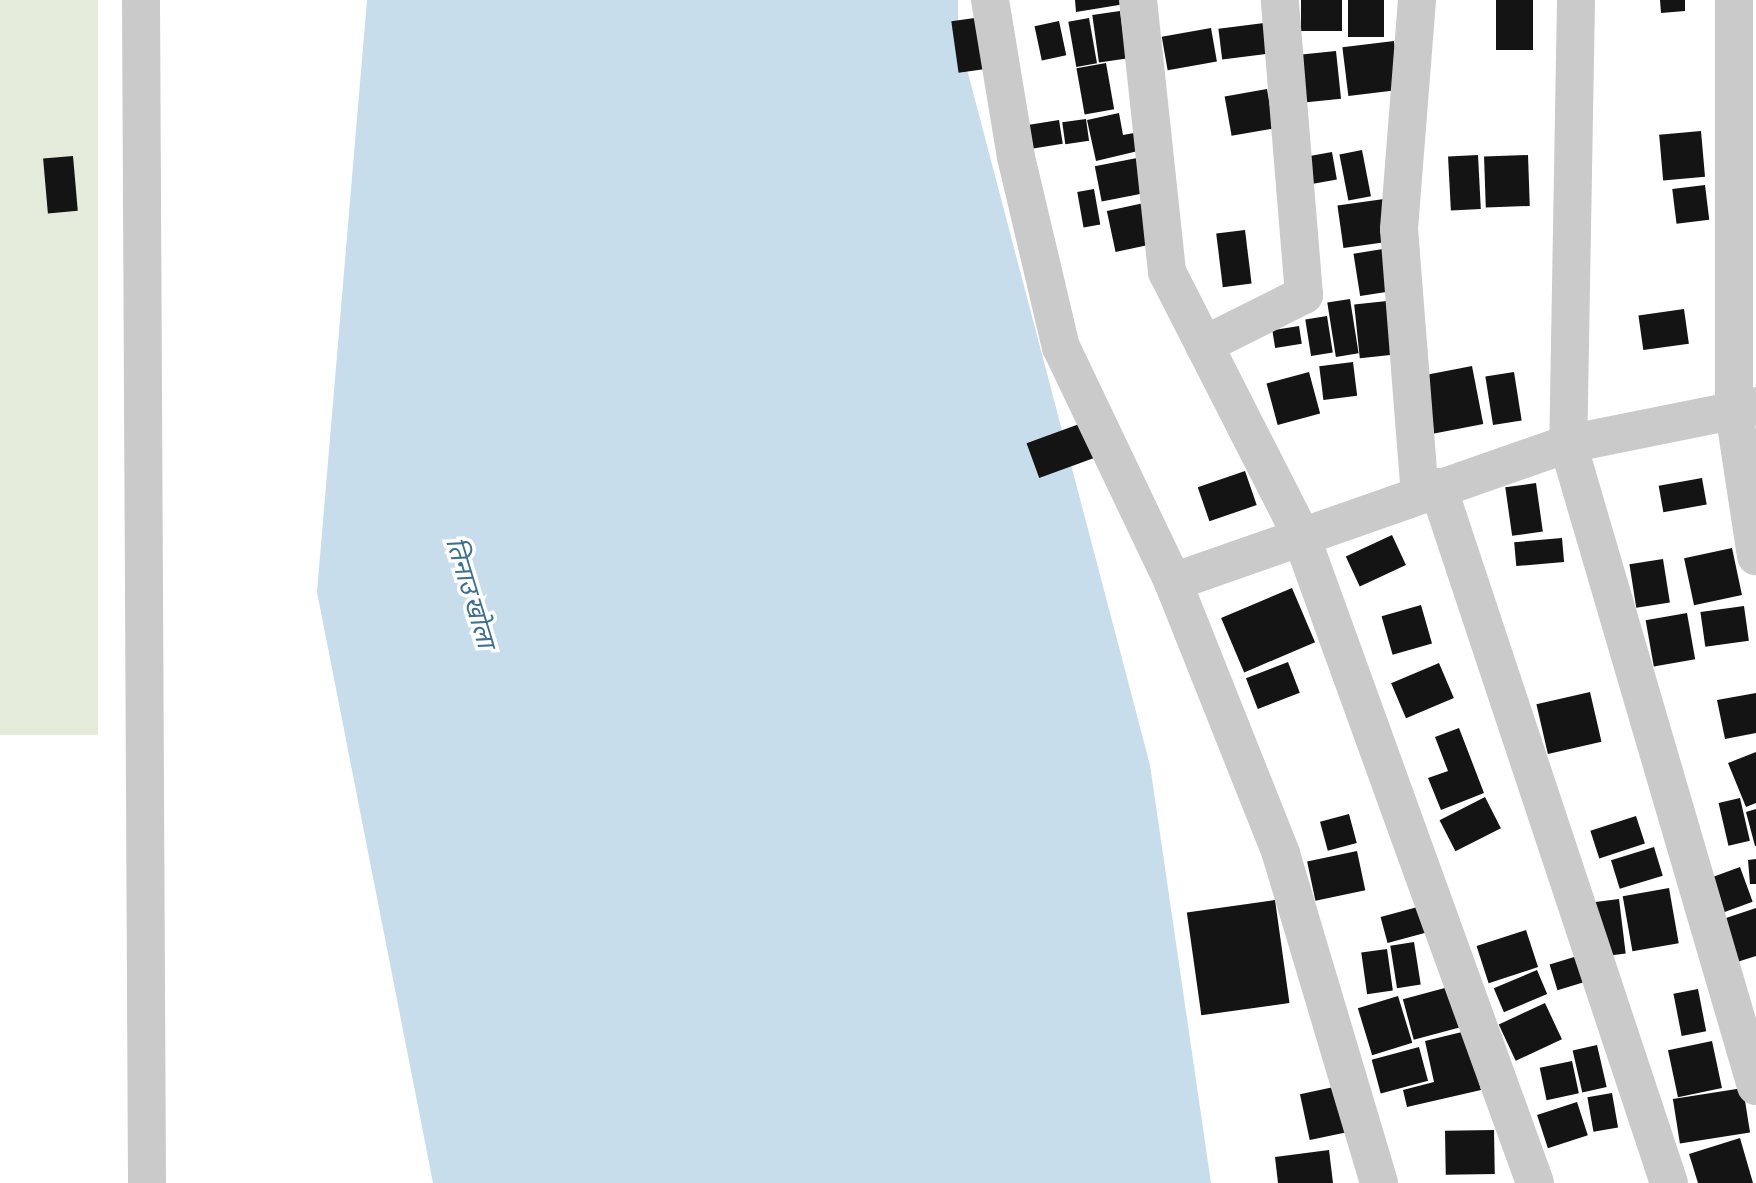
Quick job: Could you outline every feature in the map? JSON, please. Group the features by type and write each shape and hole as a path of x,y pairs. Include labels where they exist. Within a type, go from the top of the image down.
{"street":[{"path":"141,0 147,1183"},
{"path":"990,0 1016,157 1061,347 1173,582 1281,854 1379,1183"},
{"path":"1138,0 1167,272 1300,533 1535,1183"},
{"path":"1204,345 1304,295 1280,0"},
{"path":"1417,0 1399,229 1429,490 1669,1183"},
{"path":"1576,0 1568,444 1756,1086"},
{"path":"1734,0 1745,409 1756,556"},
{"path":"1173,582 1300,533 1568,444 1745,409"}],"green space":[{"path":"0,0 98,0 98,735 0,735"}],"water":[{"name":"तिनाउ खोला","path":"367,0 958,0 958,35 1150,765 1211,1183 433,1183 317,592"}],"building":[{"path":"1075,0 1125,0 1125,4 1076,12"},
{"path":"1301,0 1342,0 1342,31 1301,31"},
{"path":"1348,0 1384,0 1384,37 1348,37"},
{"path":"1496,0 1533,0 1533,50 1496,50"},
{"path":"1660,0 1685,0 1685,11 1661,13"},
{"path":"1120,11 1127,59 1099,62 1092,15"},
{"path":"982,17 989,68 959,73 951,21"},
{"path":"1089,18 1097,63 1076,67 1068,22"},
{"path":"1059,21 1066,55 1042,60 1035,26"},
{"path":"1273,22 1277,53 1222,59 1218,29"},
{"path":"1211,28 1217,61 1168,70 1162,37"},
{"path":"1394,41 1400,90 1348,96 1342,47"},
{"path":"1336,51 1341,99 1304,103 1299,55"},
{"path":"1106,63 1114,109 1085,114 1076,68"},
{"path":"1267,89 1274,128 1232,136 1225,96"},
{"path":"1119,113 1123,135 1134,133 1138,151 1096,161 1087,120"},
{"path":"1086,119 1089,141 1065,144 1062,122"},
{"path":"1059,120 1063,144 1033,148 1029,125"},
{"path":"1701,131 1705,177 1663,180 1659,135"},
{"path":"1362,150 1371,196 1348,201 1339,154"},
{"path":"1332,152 1337,180 1306,185 1301,157"},
{"path":"1478,155 1481,209 1451,210 1448,157"},
{"path":"1528,155 1530,206 1486,208 1484,157"},
{"path":"73,156 78,211 48,213 43,159"},
{"path":"1137,158 1144,193 1102,202 1095,166"},
{"path":"1705,185 1709,220 1677,224 1672,189"},
{"path":"1094,189 1100,224 1084,227 1077,192"},
{"path":"1384,199 1390,242 1343,248 1337,206"},
{"path":"1144,203 1153,244 1116,252 1107,211"},
{"path":"1245,230 1252,284 1223,287 1216,234"},
{"path":"1389,248 1396,290 1360,296 1353,254"},
{"path":"1350,299 1359,353 1336,357 1327,303"},
{"path":"1387,301 1393,355 1360,358 1354,304"},
{"path":"1684,309 1689,344 1643,350 1638,315"},
{"path":"1327,316 1333,353 1311,356 1305,319"},
{"path":"1299,326 1302,344 1275,348 1272,330"},
{"path":"1353,362 1357,396 1323,400 1319,366"},
{"path":"1472,366 1483,424 1434,433 1423,376"},
{"path":"1309,372 1320,414 1278,425 1266,383"},
{"path":"1514,372 1522,420 1493,425 1485,377"},
{"path":"1082,423 1095,458 1039,478 1027,443"},
{"path":"1245,471 1257,505 1209,521 1198,487"},
{"path":"1702,478 1707,505 1663,512 1659,486"},
{"path":"1536,483 1543,532 1512,536 1505,487"},
{"path":"1392,535 1406,565 1360,586 1346,557"},
{"path":"1562,538 1564,562 1516,566 1514,542"},
{"path":"1732,548 1742,595 1694,605 1684,558"},
{"path":"1663,559 1670,602 1636,608 1629,564"},
{"path":"1292,588 1315,642 1244,672 1221,618"},
{"path":"1421,605 1432,643 1393,655 1382,616"},
{"path":"1744,606 1749,641 1705,647 1700,612"},
{"path":"1687,613 1695,659 1654,667 1646,620"},
{"path":"1288,662 1300,693 1258,709 1246,678"},
{"path":"1439,663 1454,698 1406,718 1391,683"},
{"path":"1590,692 1601,742 1548,754 1536,704"},
{"path":"1756,693 1756,733 1725,739 1717,700"},
{"path":"1459,728 1484,793 1441,810 1428,778 1448,771 1435,737"},
{"path":"1756,752 1756,803 1746,807 1728,763"},
{"path":"1485,797 1501,828 1455,851 1440,820"},
{"path":"1740,798 1750,841 1728,846 1719,803"},
{"path":"1756,809 1756,846 1755,846 1746,812"},
{"path":"1349,814 1357,843 1328,851 1320,822"},
{"path":"1636,816 1645,844 1599,858 1590,831"},
{"path":"1654,847 1663,876 1620,889 1611,860"},
{"path":"1357,851 1365,890 1315,901 1307,862"},
{"path":"1756,859 1756,884 1750,884 1748,860"},
{"path":"1740,867 1753,902 1723,913 1710,878"},
{"path":"1669,888 1679,943 1632,951 1623,896"},
{"path":"1619,899 1626,954 1600,957 1593,902"},
{"path":"1275,900 1289,1003 1201,1015 1187,912"},
{"path":"1425,905 1432,931 1388,943 1381,917"},
{"path":"1756,908 1756,956 1737,962 1723,919"},
{"path":"1526,930 1538,967 1489,983 1477,946"},
{"path":"1414,942 1421,984 1397,988 1390,946"},
{"path":"1387,949 1393,991 1367,994 1361,953"},
{"path":"1584,954 1592,980 1557,990 1550,965"},
{"path":"1537,970 1547,994 1504,1012 1494,988"},
{"path":"1456,985 1467,1026 1414,1040 1403,999"},
{"path":"1698,989 1706,1031 1682,1036 1673,994"},
{"path":"1398,996 1412,1043 1372,1055 1358,1008"},
{"path":"1545,1003 1562,1039 1516,1061 1499,1025"},
{"path":"1466,1031 1481,1090 1407,1107 1403,1090 1434,1082 1425,1041"},
{"path":"1712,1041 1722,1088 1678,1097 1668,1050"},
{"path":"1597,1045 1607,1087 1582,1093 1573,1051"},
{"path":"1419,1047 1428,1081 1381,1093 1372,1060"},
{"path":"1572,1061 1579,1093 1547,1100 1540,1068"},
{"path":"1343,1085 1353,1131 1310,1140 1300,1094"},
{"path":"1743,1088 1750,1132 1680,1144 1673,1099"},
{"path":"1612,1093 1618,1127 1593,1132 1587,1097"},
{"path":"1577,1102 1588,1135 1548,1148 1537,1115"},
{"path":"1494,1130 1495,1174 1446,1175 1445,1131"},
{"path":"1740,1138 1753,1183 1698,1183 1689,1154"},
{"path":"1329,1150 1333,1183 1278,1183 1275,1157"}]}
